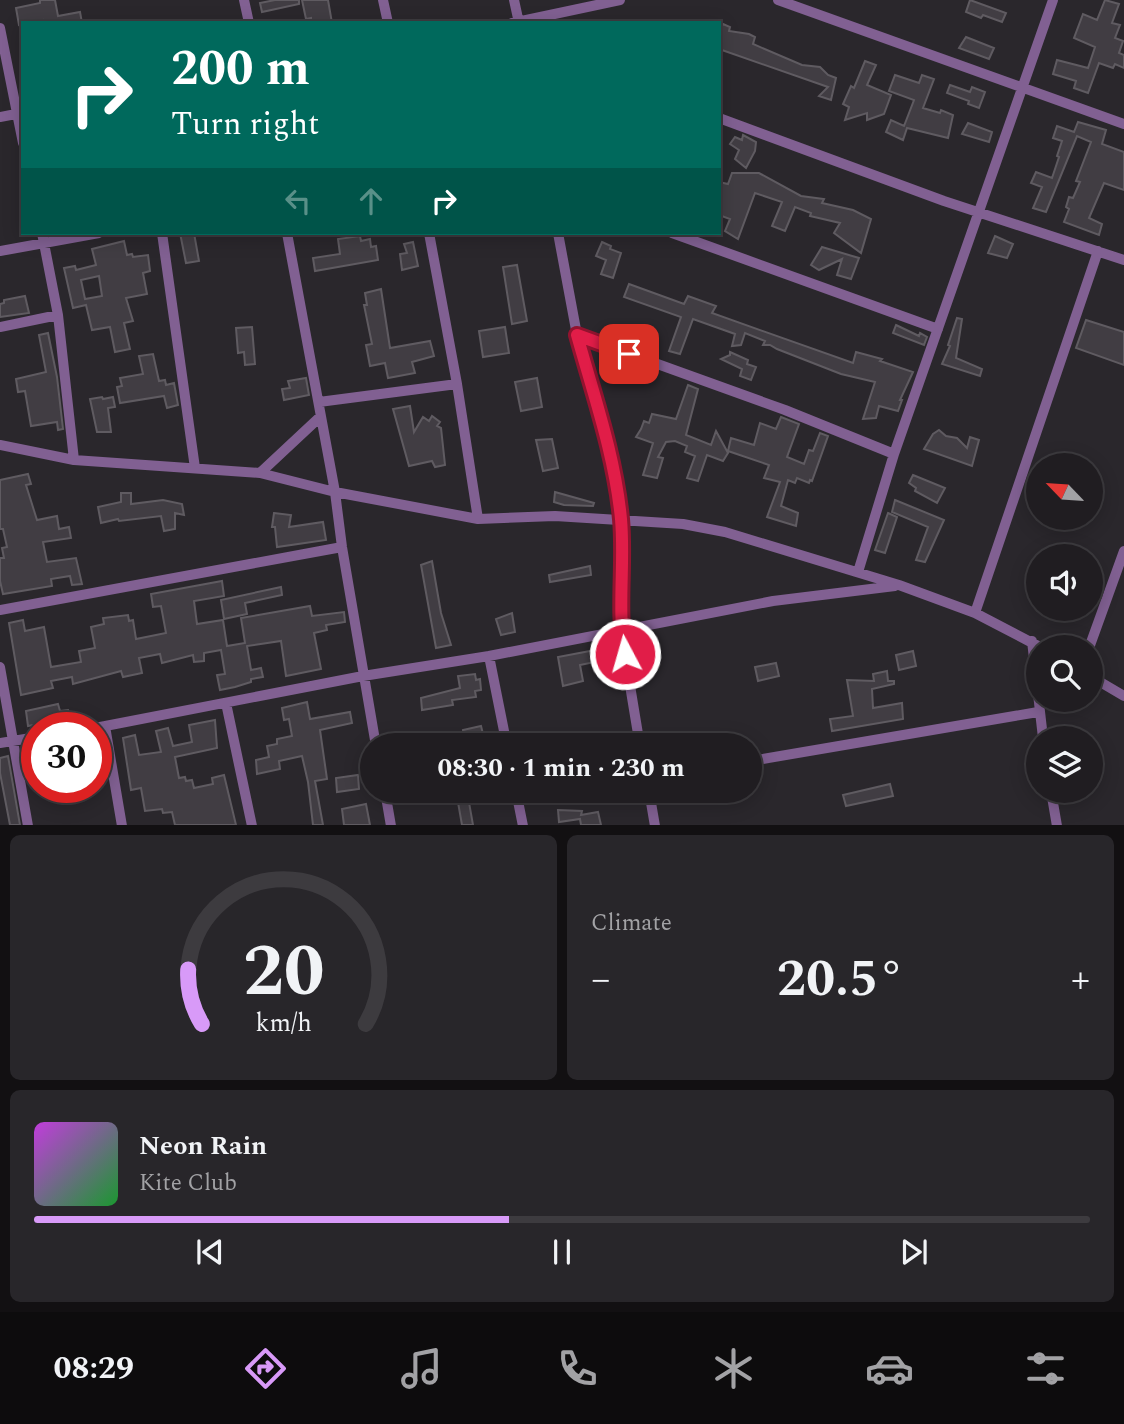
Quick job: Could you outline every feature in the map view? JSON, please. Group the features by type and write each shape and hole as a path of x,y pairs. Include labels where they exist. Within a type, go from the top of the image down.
{"street":[{"path":"244,0 249,21"},
{"path":"383,0 388,21"},
{"path":"514,0 516,21"},
{"path":"521,21 620,0"},
{"path":"778,0 1124,124"},
{"path":"858,572 894,454 1053,0"},
{"path":"0,28 20,113 0,117"},
{"path":"721,119 979,213 1124,260"},
{"path":"0,251 43,237 71,235"},
{"path":"162,235 195,468"},
{"path":"288,235 335,492 374,733"},
{"path":"429,235 478,519"},
{"path":"558,235 577,335 613,464 621,521 621,631 638,733"},
{"path":"678,235 938,329"},
{"path":"43,237 58,315 74,460"},
{"path":"975,613 1098,251"},
{"path":"0,327 58,315"},
{"path":"577,335 786,410 894,454"},
{"path":"319,402 457,384"},
{"path":"260,473 321,416"},
{"path":"0,445 74,460 260,473 335,492 478,519 555,516 683,524 725,532 858,572 975,613 1026,638"},
{"path":"0,610 342,547"},
{"path":"1094,635 1124,551"},
{"path":"112,725 773,601 899,586"},
{"path":"489,656 504,733"},
{"path":"0,667 28,825"},
{"path":"1103,684 1124,696"},
{"path":"226,703 252,825"},
{"path":"762,759 1038,712 1041,726"},
{"path":"0,743 21,740"},
{"path":"112,780 122,825"},
{"path":"387,803 391,825"},
{"path":"518,803 523,825"},
{"path":"651,803 655,825"},
{"path":"1053,803 1057,825"}],"building":[{"path":"40,0 55,0 58,16 80,12 82,21 21,21 19,25 16,8 40,3"},
{"path":"299,0 299,4 262,12 260,3"},
{"path":"302,0 328,0 332,21 306,19"},
{"path":"970,0 1006,13 1002,22 966,12"},
{"path":"1105,0 1119,4 1112,23 1120,25 1115,38 1123,41 1119,53 1124,55 1124,68 1115,64 1113,68 1099,63 1088,93 1074,88 1076,81 1053,74 1057,60 1088,68 1095,47 1074,38 1083,14 1097,20"},
{"path":"723,24 730,27 729,31 749,34 755,37 753,44 802,65 820,67 836,78 831,100 819,96 828,87 721,50"},
{"path":"966,37 994,48 989,59 959,48"},
{"path":"865,61 876,65 867,85 891,95 884,114 867,120 867,113 845,120 849,107 843,104 851,86 854,88"},
{"path":"895,75 919,83 922,75 934,79 923,108 940,113 941,110 953,115 948,138 907,128 903,140 886,132 891,120 904,126 914,100 889,91"},
{"path":"950,85 970,92 972,87 985,92 979,108 947,93"},
{"path":"1078,122 1106,130 1102,144 1124,152 1124,190 1104,183 1089,218 1102,224 1099,235 1064,222 1069,209 1066,207 1069,197 1073,198 1080,182 1076,181 1091,142 1077,136 1046,212 1033,208 1042,187 1031,183 1036,172 1052,178 1059,157 1057,156 1062,141 1053,138 1057,126 1074,132"},
{"path":"968,123 992,132 989,142 962,134"},
{"path":"743,135 756,142 755,151 746,168 735,159 739,150 730,144 735,137 742,140"},
{"path":"732,173 759,173 801,196 824,199 822,203 853,210 871,219 861,253 834,233 840,223 810,216 811,213 795,207 785,231 772,226 782,202 755,193 738,239 725,231 730,219 721,216 721,182 728,184"},
{"path":"180,235 194,235 199,261 186,263"},
{"path":"360,236 361,241 370,239 371,247 376,246 378,260 315,271 313,258 340,254 338,239"},
{"path":"995,236 1013,244 1007,258 988,253"},
{"path":"124,241 127,255 148,255 150,271 143,273 147,294 126,298 133,321 124,323 130,349 115,352 110,327 92,330 86,305 73,308 64,268 75,266 76,270 96,265 92,249","holes":["99,276 102,296 85,299 81,280"]},
{"path":"413,242 418,266 402,270 400,254 407,253 404,244"},
{"path":"602,242 621,253 613,278 601,274 606,260 596,256"},
{"path":"822,247 859,258 851,279 837,275 842,259 819,270 811,265"},
{"path":"517,265 527,321 512,324 503,267"},
{"path":"629,284 684,304 688,296 716,306 712,313 853,363 856,352 913,372 898,411 879,406 876,418 863,419 875,382 841,374 770,345 763,345 765,341 745,333 741,345 732,346 735,334 693,319 680,354 669,351 681,317 624,297"},
{"path":"381,289 390,348 430,341 434,356 412,362 415,373 388,378 385,363 370,366 366,345 372,344 364,305 367,305 365,293"},
{"path":"25,296 29,313 0,317 0,304 4,303 4,300"},
{"path":"957,318 962,319 956,358 982,369 980,376 942,364"},
{"path":"1086,320 1124,332 1124,365 1076,348"},
{"path":"896,325 927,337 924,345 893,333"},
{"path":"252,327 255,364 245,365 244,352 238,353 236,328"},
{"path":"505,327 509,353 483,357 479,331"},
{"path":"48,333 63,429 58,430 57,422 31,426 25,391 18,392 16,379 46,372 39,335"},
{"path":"730,352 756,367 751,380 740,376 742,369 721,359 730,355"},
{"path":"153,354 159,381 165,380 166,385 174,383 178,405 167,408 164,396 120,403 117,387 122,386 120,378 143,374 139,356"},
{"path":"306,378 309,395 284,400 282,389 290,388 288,381"},
{"path":"537,378 542,407 521,411 515,382"},
{"path":"688,385 698,389 686,435 711,445 716,431 728,453 723,461 707,455 698,481 687,478 695,456 685,452 687,446 675,441 666,442 658,457 663,458 657,478 643,475 653,443 636,437 644,421 649,423 652,414 676,419"},
{"path":"113,397 115,407 108,408 111,432 97,432 90,399"},
{"path":"410,406 414,432 423,417 429,421 432,416 440,422 437,426 441,428 445,465 435,467 432,461 409,466 393,409"},
{"path":"781,417 799,424 787,457 804,464 820,433 828,436 812,481 809,483 797,478 795,483 788,480 781,506 798,513 796,526 767,517 780,482 764,478 769,465 728,451 731,438 754,445 760,423 776,429"},
{"path":"939,430 946,436 957,438 967,448 970,437 979,440 972,466 924,449 933,434"},
{"path":"552,439 558,468 543,471 536,440"},
{"path":"28,474 31,484 26,485 37,520 57,516 59,529 69,527 71,538 43,542 47,562 76,558 82,584 72,585 70,576 51,579 52,586 3,594 0,558 4,558 2,548 7,547 3,529 0,529 0,480"},
{"path":"913,475 945,488 937,503 915,491 916,488 909,483"},
{"path":"555,492 594,503 593,506 564,505 554,502"},
{"path":"121,493 131,493 131,504 163,500 182,504 184,515 175,513 175,529 164,531 161,516 101,523 98,507 121,502"},
{"path":"895,500 944,520 925,562 916,560 928,527 892,512"},
{"path":"274,513 291,515 289,527 323,522 326,540 277,547 275,527 272,527"},
{"path":"888,513 897,517 885,553 875,550"},
{"path":"432,561 441,613 451,645 436,648 421,565"},
{"path":"590,566 591,575 550,582 549,575"},
{"path":"222,581 224,596 194,601 197,624 223,620 227,646 245,643 241,618 310,606 312,616 344,612 345,622 326,625 327,630 314,633 321,669 286,676 281,641 247,646 251,670 261,668 263,677 251,679 251,682 235,687 220,690 217,675 225,674 221,650 204,653 204,661 194,662 193,655 162,663 160,654 139,658 142,673 123,677 121,671 73,684 72,677 51,681 53,688 21,695 9,623 23,620 25,631 44,627 51,667 81,662 79,651 95,648 91,627 104,624 103,618 128,615 129,621 133,620 136,639 166,633 161,606 153,607 151,594"},
{"path":"281,587 282,595 245,603 247,614 224,619 221,600"},
{"path":"512,613 515,632 501,635 496,619"},
{"path":"606,648 609,659 580,665 583,681 563,686 558,657"},
{"path":"913,651 916,666 899,670 896,655"},
{"path":"776,663 779,676 758,681 755,667"},
{"path":"887,671 888,681 894,681 894,684 872,689 873,708 902,703 903,719 832,731 830,719 853,716 847,680 874,681 873,674"},
{"path":"475,674 476,680 480,679 481,690 475,691 476,697 452,700 453,705 422,710 421,698 460,688 458,676"},
{"path":"307,702 310,719 350,712 352,723 320,730 327,779 315,781 323,825 313,825 302,756 279,761 280,769 257,774 256,760 269,757 267,746 277,744 277,739 292,736 289,719 284,720 282,708"},
{"path":"58,704 60,711 68,712 26,712"},
{"path":"215,720 217,748 175,757 179,778 192,780 194,788 213,784 212,778 224,775 236,825 175,825 172,812 163,813 162,809 145,811 141,788 131,790 123,738 135,735 139,755 161,752 156,731 168,728 173,746 192,742 189,725"},
{"path":"481,726 483,733 463,733 463,730"},
{"path":"8,756 20,825 10,825 0,773 0,758"},
{"path":"358,775 359,789 337,792 336,778"},
{"path":"890,784 893,796 846,806 843,795"},
{"path":"458,803 469,803 473,825 462,825"},
{"path":"366,804 370,825 344,825 342,809"},
{"path":"558,810 582,811 581,815 598,812 601,825 581,825 580,819 559,822"}],"route":[{"path":"625,654 621,631 621,521 613,464 577,335 629,354"}]}
